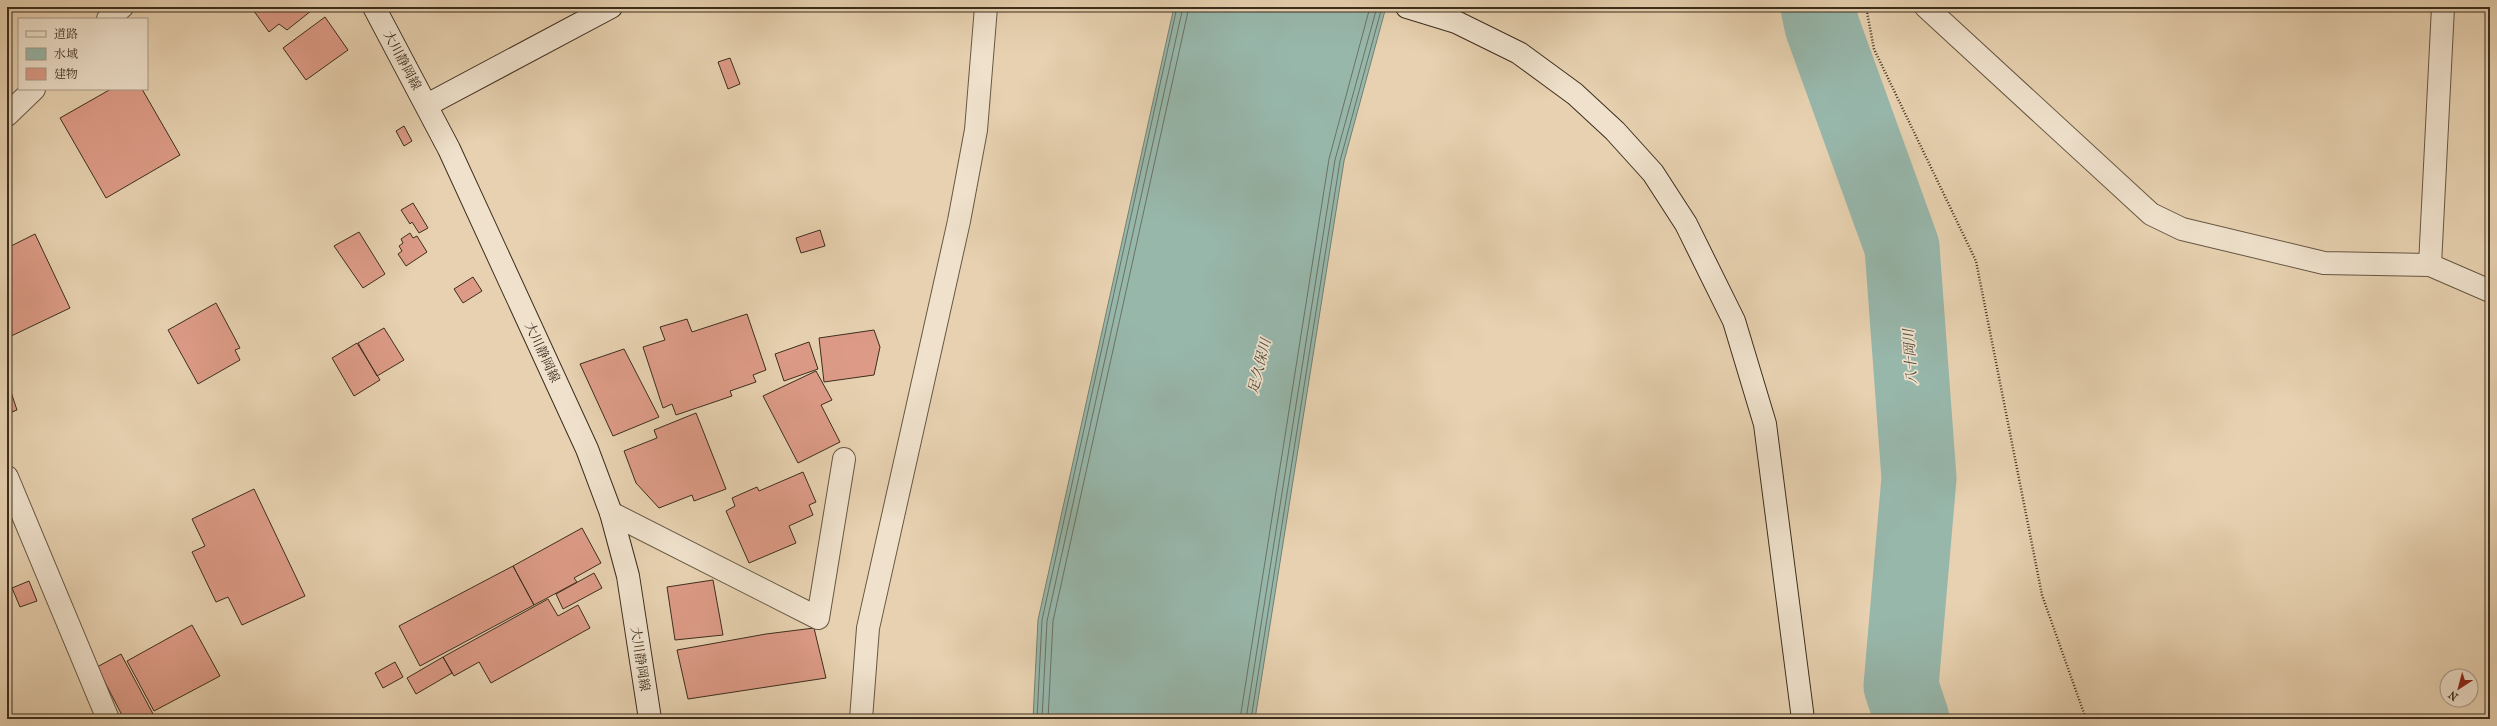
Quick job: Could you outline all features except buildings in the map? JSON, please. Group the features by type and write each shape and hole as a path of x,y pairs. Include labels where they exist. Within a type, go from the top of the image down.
{"street":[{"path":"109,18 122,7"},
{"name":"大川静岡線","path":"374,7 427,105 584,442 611,513 628,576 650,719"},
{"path":"427,105 611,7"},
{"path":"860,719 868,628 959,221 976,130 986,7"},
{"path":"1407,7 1456,22 1519,53 1575,94 1615,131 1653,173 1686,224 1734,321 1764,424 1803,719"},
{"path":"1926,7 2151,214 2182,229 2324,263 2430,265 2490,291"},
{"path":"2430,265 2443,7"},
{"path":"7,115 33,90"},
{"path":"611,513 818,618 844,459"},
{"path":"7,477 108,719"}],"path":[{"path":"1866,7 1874,49 1976,260 2042,595 2086,719"}],"water":[{"name":"足久保川","path":"1174,7 1386,7 1344,161 1255,719 1033,719 1038,620"}],"waterway":[{"name":"八十岡川","path":"1818,7 1822,26 1902,247 1919,478 1901,686 1912,719"}]}
